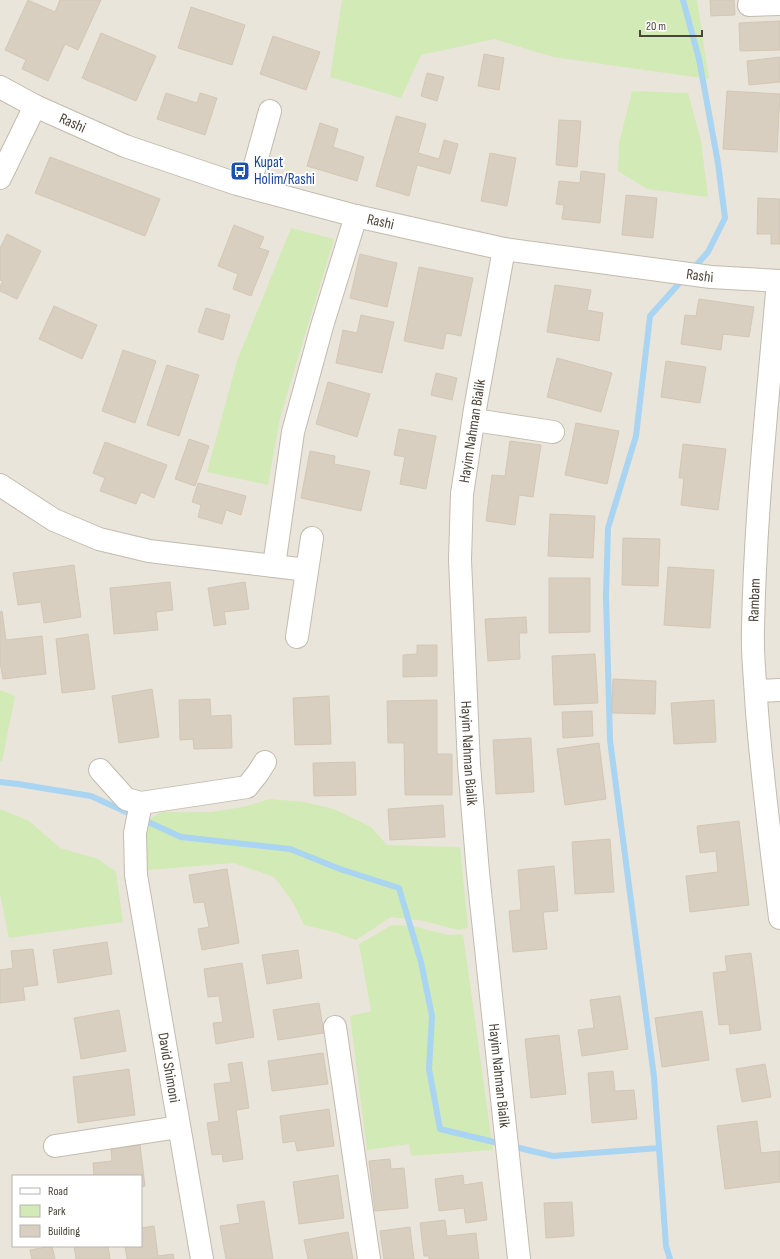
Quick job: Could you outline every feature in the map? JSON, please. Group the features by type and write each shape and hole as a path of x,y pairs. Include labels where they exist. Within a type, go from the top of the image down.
{"street":[{"path":"749,5 780,4"},
{"name":"Rashi","path":"0,87 35,106 125,146 249,187 356,216 504,249 711,277 779,281"},
{"path":"0,178 35,106"},
{"path":"249,187 270,111"},
{"path":"274,566 293,432 322,326 356,216"},
{"name":"Hayim Nahman Bialik","path":"504,249 462,494 460,560 469,765 478,873 519,1259"},
{"name":"Rambam","path":"779,281 762,459 756,550 753,632 764,794 774,825 780,918"},
{"path":"474,420 553,432"},
{"path":"0,485 54,520 99,540 149,551 308,570"},
{"path":"297,637 312,538"},
{"path":"756,691 780,690"},
{"path":"100,770 126,799 141,802 247,787 265,762"},
{"name":"David Shimoni","path":"141,802 135,832 136,875 202,1259"},
{"path":"335,1027 369,1259"},
{"path":"55,1146 179,1127"}],"shaded area":[{"path":"0,0 780,0 780,1259 0,1259"}],"green space":[{"path":"342,0 697,0 709,79 553,57 494,39 421,55 401,98 330,77"},
{"path":"632,91 688,93 701,141 708,197 647,189 618,171 619,143"},
{"path":"291,228 334,239 280,418 268,485 207,472 237,361"},
{"path":"0,690 15,696 2,761 0,761"},
{"path":"270,799 304,802 334,809 371,827 387,845 460,847 468,928 458,930 424,921 391,917 356,940 334,932 304,925 293,902 274,877 234,863 148,870 145,856 148,820 162,812 211,812 243,807"},
{"path":"0,809 29,821 60,848 98,859 116,872 123,922 9,938 0,894"},
{"path":"392,925 413,926 448,935 463,934 493,1150 411,1156 409,1144 367,1150 350,1016 371,1011 359,944"}],"building":[{"path":"28,0 55,12 60,0 101,0 78,50 65,44 48,81 22,69 26,60 5,50"},
{"path":"710,0 734,0 735,15 711,16"},
{"path":"191,7 245,25 232,65 178,48"},
{"path":"780,21 780,50 740,51 739,23"},
{"path":"101,33 156,56 136,101 82,78"},
{"path":"273,36 320,52 306,90 260,74"},
{"path":"484,54 504,58 499,90 478,86"},
{"path":"780,57 780,82 749,85 747,61"},
{"path":"427,73 444,77 437,101 421,96"},
{"path":"727,91 780,94 777,152 723,149"},
{"path":"166,93 197,103 200,93 217,98 205,135 157,119"},
{"path":"396,116 426,124 418,153 439,159 444,140 458,144 450,174 417,165 409,196 376,186"},
{"path":"559,120 581,121 577,167 556,165"},
{"path":"320,123 338,129 333,147 364,157 357,181 307,166"},
{"path":"490,153 516,158 507,206 481,201"},
{"path":"50,157 160,199 145,236 35,193"},
{"path":"581,171 605,174 600,223 562,219 564,205 556,204 559,181 580,183"},
{"path":"626,195 657,198 653,238 622,235"},
{"path":"758,198 780,199 780,244 771,244 771,234 757,234"},
{"path":"234,225 264,237 259,248 269,251 251,296 233,289 238,274 218,266"},
{"path":"7,234 41,251 17,299 0,291 0,286 3,281 0,280 0,248"},
{"path":"360,254 397,263 387,307 350,298"},
{"path":"419,267 473,278 461,336 446,333 443,349 404,341"},
{"path":"555,285 591,290 587,310 603,313 599,341 547,332"},
{"path":"699,299 754,307 749,337 723,334 721,350 681,344 685,315 696,316"},
{"path":"54,306 97,325 82,359 39,339"},
{"path":"206,308 230,315 223,340 198,332"},
{"path":"361,315 394,322 382,373 336,363 343,330 357,333"},
{"path":"123,350 156,361 135,423 102,411"},
{"path":"557,358 612,373 601,412 547,397"},
{"path":"666,361 706,367 700,403 661,397"},
{"path":"167,365 199,375 179,436 147,425"},
{"path":"436,373 457,378 452,400 431,395"},
{"path":"328,382 370,394 357,437 316,424"},
{"path":"576,423 619,431 607,484 565,475"},
{"path":"399,429 436,436 426,489 400,484 405,457 394,455"},
{"path":"189,439 209,446 195,486 175,479"},
{"path":"510,441 541,445 533,497 519,495 515,525 486,521 492,475 505,476"},
{"path":"105,442 167,465 154,498 141,492 136,504 100,491 105,478 93,473"},
{"path":"683,444 726,449 718,510 681,505 684,478 679,478"},
{"path":"310,451 335,456 334,464 370,471 361,511 301,498"},
{"path":"198,483 246,496 241,515 226,510 222,524 198,517 201,505 192,502"},
{"path":"550,514 595,516 593,558 548,556"},
{"path":"623,538 660,539 658,586 622,585"},
{"path":"74,565 81,617 44,623 41,602 18,605 13,573"},
{"path":"668,567 714,570 710,628 664,625"},
{"path":"549,578 590,578 590,632 549,633"},
{"path":"170,582 173,610 156,612 158,630 114,634 110,588"},
{"path":"245,582 249,609 224,612 226,624 214,626 208,588"},
{"path":"2,611 6,640 42,636 46,674 3,679 0,667 0,612"},
{"path":"526,617 527,633 519,633 520,659 488,661 485,619"},
{"path":"88,634 95,689 62,693 56,639"},
{"path":"417,645 437,645 437,676 403,677 403,655 417,654"},
{"path":"595,654 598,703 554,705 552,656"},
{"path":"613,679 656,681 655,714 612,713"},
{"path":"152,689 159,737 119,743 112,696"},
{"path":"329,696 331,744 295,745 293,698"},
{"path":"210,699 211,716 231,715 232,748 194,749 193,739 180,740 179,700"},
{"path":"437,700 437,754 452,754 452,795 405,795 404,743 388,743 387,701"},
{"path":"714,700 716,742 674,744 671,703"},
{"path":"592,711 593,736 563,738 562,712"},
{"path":"531,738 534,792 496,794 493,740"},
{"path":"599,743 606,799 565,805 557,749"},
{"path":"355,762 356,795 314,796 313,763"},
{"path":"443,805 445,837 390,840 388,809"},
{"path":"739,821 749,905 690,912 686,876 718,872 716,851 700,853 697,826"},
{"path":"610,839 614,892 575,894 572,842"},
{"path":"554,866 558,911 543,912 547,949 513,952 509,911 521,910 518,870"},
{"path":"227,869 239,943 202,950 198,929 209,927 204,902 194,903 189,875"},
{"path":"107,942 112,974 58,983 53,950"},
{"path":"33,949 38,985 23,987 25,1000 0,1003 0,970 13,968 11,951"},
{"path":"298,950 302,978 267,984 262,955"},
{"path":"751,953 761,1030 730,1034 729,1024 719,1025 713,973 727,971 725,956"},
{"path":"242,963 254,1037 216,1044 213,1023 223,1022 219,996 208,997 204,969"},
{"path":"620,996 628,1049 582,1056 578,1030 594,1028 590,1000"},
{"path":"319,1003 324,1033 278,1040 273,1010"},
{"path":"119,1010 126,1051 81,1059 74,1018"},
{"path":"702,1011 709,1060 662,1067 655,1018"},
{"path":"559,1035 566,1094 531,1098 525,1039"},
{"path":"323,1053 328,1084 272,1091 268,1061"},
{"path":"242,1062 249,1108 236,1110 243,1159 223,1162 222,1154 212,1155 207,1123 219,1121 214,1084 231,1082 228,1064"},
{"path":"765,1064 771,1097 742,1102 736,1069"},
{"path":"129,1069 135,1115 78,1123 73,1077"},
{"path":"613,1071 615,1091 634,1090 637,1119 592,1123 588,1073"},
{"path":"329,1109 334,1146 297,1151 295,1141 283,1143 280,1116"},
{"path":"757,1121 761,1153 780,1151 780,1182 725,1189 717,1126"},
{"path":"140,1145 145,1186 142,1187 142,1175 94,1175 93,1163 112,1161 111,1149"},
{"path":"390,1159 391,1169 404,1168 408,1208 375,1211 369,1161"},
{"path":"338,1175 344,1218 299,1224 293,1182"},
{"path":"463,1175 464,1185 482,1182 487,1220 466,1223 464,1208 439,1211 435,1179"},
{"path":"264,1201 273,1259 226,1259 220,1226 240,1223 237,1205"},
{"path":"572,1202 574,1236 546,1238 544,1203"},
{"path":"445,1220 447,1236 476,1233 479,1259 429,1259 429,1256 424,1256 420,1223"},
{"path":"154,1226 158,1256 173,1254 174,1259 127,1259 125,1247 142,1247 142,1228"},
{"path":"410,1227 414,1259 384,1259 380,1231"},
{"path":"348,1232 353,1259 308,1259 304,1240"},
{"path":"52,1247 55,1259 32,1259 30,1250"},
{"path":"74,1247 108,1247 110,1259 76,1259"}],"waterway":[{"path":"683,0 699,59 718,163 725,218 708,252 692,270"},
{"path":"670,1259 666,1246 654,1077 610,740 606,596 608,528 636,436 650,316 684,278"},
{"path":"0,782 91,796 181,837 290,849 340,869 399,888 421,962 432,1016 429,1069 440,1129 502,1144"},
{"path":"511,1146 553,1156 659,1148"}],"place":[{"name":"Kupat Holim/Rashi","path":"240,171"}]}
